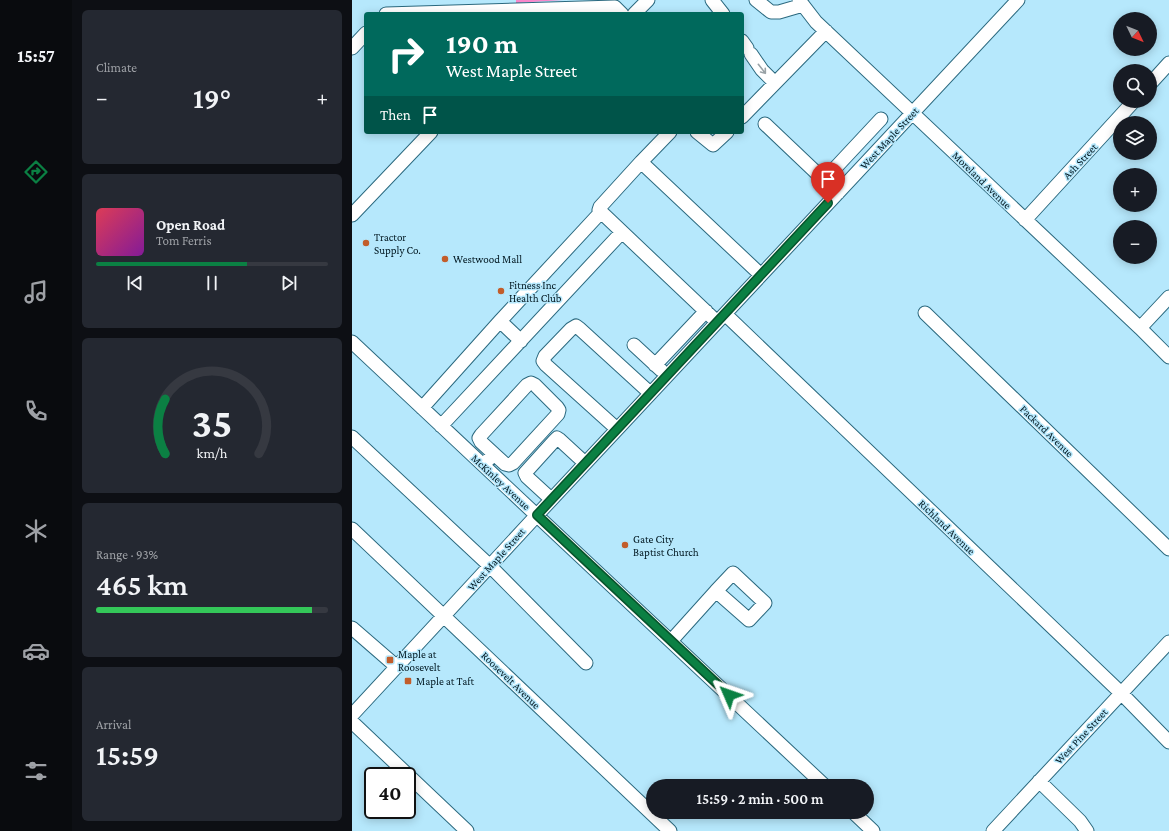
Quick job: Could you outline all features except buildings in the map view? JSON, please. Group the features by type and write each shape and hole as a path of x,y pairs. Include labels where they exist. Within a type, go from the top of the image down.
{"street":[{"path":"636,12 648,0"},
{"path":"712,0 721,12"},
{"path":"756,0 771,12 779,12 801,3"},
{"name":"West Maple Street","path":"352,715 551,499 1018,0"},
{"name":"Moreland Avenue","path":"801,3 826,32 1169,357"},
{"path":"544,12 615,7 620,12"},
{"path":"744,115 826,32"},
{"path":"352,48 364,35"},
{"path":"747,47 762,70 775,83"},
{"path":"1157,76 1169,63"},
{"name":"Ash Street","path":"1025,220 1128,108"},
{"path":"824,180 881,119"},
{"path":"765,124 838,192"},
{"path":"352,215 429,134"},
{"path":"422,408 601,212 600,207 668,134"},
{"path":"699,134 713,145 725,134"},
{"path":"641,162 761,275"},
{"name":"Richland Avenue","path":"601,212 706,311 721,318 1121,694 1169,742"},
{"path":"441,426 622,232"},
{"path":"1140,328 1169,296"},
{"path":"655,365 706,311"},
{"name":"Packard Avenue","path":"925,313 1169,549"},
{"path":"500,321 521,341"},
{"path":"617,430 546,366 543,361 545,356 571,329 576,326 650,394"},
{"name":"McKinley Avenue","path":"352,342 818,779"},
{"path":"634,346 667,376"},
{"path":"531,383 535,385 560,410 558,414 513,463 509,465 505,464 494,454 481,442 479,438 481,434 527,385 531,383"},
{"path":"352,437 490,566 586,663"},
{"path":"551,499 527,477 525,473 554,441 557,438 560,440 585,463"},
{"path":"483,465 494,454"},
{"name":"Roosevelt Avenue","path":"352,529 670,831"},
{"path":"671,641 716,591"},
{"path":"352,628 397,667"},
{"name":"West Pine Street","path":"993,831 1169,642"},
{"path":"352,722 467,831"},
{"path":"1039,781 1087,831"},
{"path":"860,819 873,831"}],"shaded area":[{"path":"516,0 563,0 516,3"}],"place":[{"name":"Tractor Supply Co.","path":"366,243"},
{"name":"Westwood Mall","path":"445,259"},
{"name":"Fitness Inc Health Club","path":"501,291"},
{"name":"Gate City Baptist Church","path":"625,545"},
{"name":"Maple at Roosevelt","path":"390,660"},
{"name":"Maple at Taft","path":"408,681"}],"route":[{"path":"729,695 537,515 828,203"}]}
